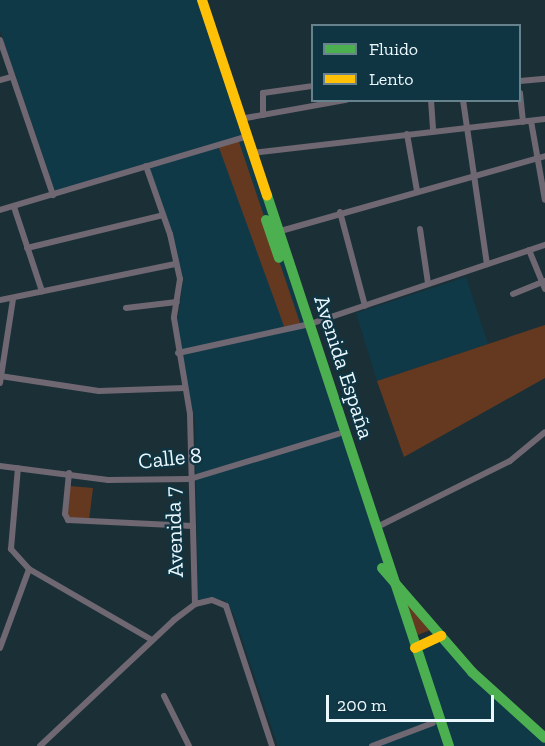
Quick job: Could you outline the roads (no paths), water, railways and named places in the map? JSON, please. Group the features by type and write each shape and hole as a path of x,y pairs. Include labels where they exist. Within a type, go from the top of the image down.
{"main road":[{"name":"Avenida España","path":"193,0 275,233 440,746"},
{"name":"Avenida España","path":"202,0 239,119 242,138 251,153 275,233"},
{"name":"Avenida España","path":"305,325 449,746"},
{"path":"383,552 424,614"},
{"path":"382,568 472,672 545,738"},
{"path":"415,648 441,636"}],"street":[{"path":"0,40 54,195"},
{"path":"0,80 11,77"},
{"path":"521,81 545,79"},
{"path":"263,115 263,93 311,86"},
{"path":"239,119 335,102"},
{"path":"431,102 433,131"},
{"path":"463,102 487,264"},
{"path":"520,102 523,122"},
{"path":"251,153 545,119"},
{"path":"531,121 545,200"},
{"path":"407,134 417,191"},
{"path":"0,210 242,138"},
{"path":"275,233 340,212 545,156"},
{"name":"Avenida 7","path":"146,166 163,215 176,264 177,353 191,424 190,479 195,604"},
{"path":"14,207 42,291"},
{"path":"340,212 365,306"},
{"path":"27,248 163,215"},
{"path":"420,228 428,284"},
{"path":"177,353 305,325 545,245"},
{"path":"529,250 544,281 545,289"},
{"path":"0,300 176,264"},
{"path":"513,294 544,281"},
{"path":"13,298 0,378 99,391 185,388"},
{"path":"126,308 177,302"},
{"path":"376,528 510,461 545,432"},
{"name":"Calle 8","path":"0,466 69,473 108,480 190,479 338,434"},
{"path":"18,468 11,549 29,569 152,640"},
{"path":"69,473 65,514 68,520 193,526"},
{"path":"0,648 29,569"},
{"path":"40,746 152,640 195,604 212,600 226,606 272,746"},
{"path":"164,696 189,746"},
{"path":"372,746 433,723"}]}
